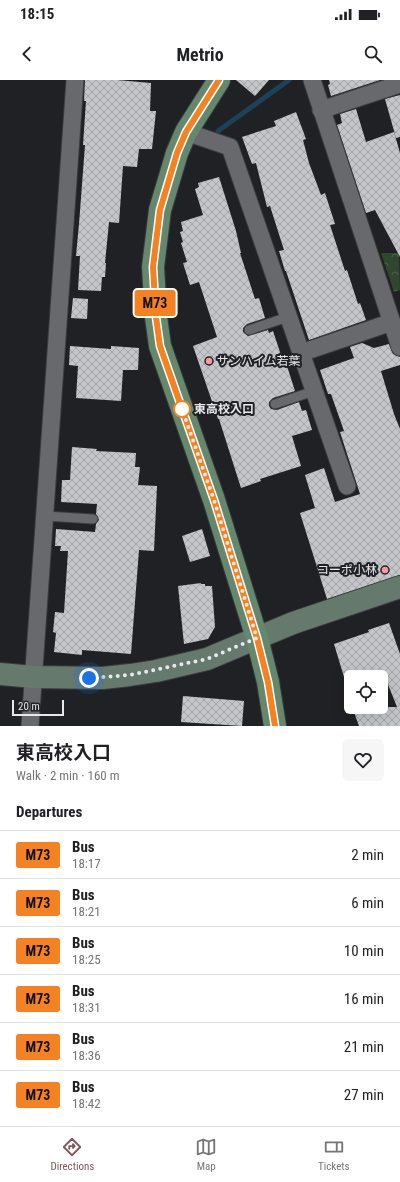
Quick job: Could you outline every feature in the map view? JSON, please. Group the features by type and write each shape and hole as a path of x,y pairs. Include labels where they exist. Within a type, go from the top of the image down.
{"main road":[{"path":"220,80 186,132 177,153 160,210 153,267 156,317 160,346 216,508 257,638 268,682 275,726"}],"street":[{"path":"30,726 75,80"},
{"path":"312,80 400,347"},
{"path":"321,110 400,84"},
{"path":"186,132 230,147 346,486"},
{"path":"301,353 392,322"},
{"path":"0,674 34,677 102,678 130,675 207,659 292,623 400,588"}],"lane":[{"path":"249,330 288,317"},
{"path":"275,404 314,391"},
{"path":"45,516 93,519"}],"green space":[{"path":"381,253 399,253 400,290 394,292"}],"building":[{"path":"85,80 117,80 151,83 150,111 156,111 152,149 139,149 137,167 123,166 119,223 109,222 105,277 102,277 101,291 78,290 80,256 76,256 85,145 83,145 86,101 84,101"},
{"path":"236,80 269,80 255,96"},
{"path":"329,80 380,80 331,96 328,85 330,84"},
{"path":"400,95 400,137 396,138 385,99"},
{"path":"356,109 366,142 394,132 400,153 400,257 375,210 366,213 337,125 342,123 340,114"},
{"path":"296,112 306,139 303,140 309,163 321,195 325,193 335,224 330,225 345,271 347,270 358,304 360,303 366,320 309,340 279,251 284,250 270,206 267,207 256,163 252,164 242,137 276,126 274,121"},
{"path":"219,177 236,231 240,253 255,299 259,298 265,318 247,324 243,328 243,332 248,336 268,330 269,333 273,331 295,391 273,398 269,402 269,406 271,409 277,410 299,402 302,411 306,410 312,430 292,436 301,466 260,479 261,481 241,488 219,419 193,346 217,337 199,282 190,285 183,263 187,262 181,243 183,242 180,232 183,231 181,222 203,215 195,189 199,187 198,183"},
{"path":"73,298 88,299 87,319 71,318"},
{"path":"362,343 374,348 389,344 393,354 400,357 400,365 381,371 400,429 400,575 327,599 300,513 315,508 305,475 324,468 335,502 360,494 340,432 344,431 331,394 328,394 320,370 354,358 350,347"},
{"path":"70,346 111,349 111,346 139,348 138,370 123,370 121,401 76,398 78,366 69,365"},
{"path":"72,447 97,449 96,451 136,453 135,467 140,467 138,485 157,486 154,551 139,550 131,654 82,650 82,655 54,652 56,633 53,632 55,612 64,613 68,551 60,551 61,546 55,546 56,529 95,532 96,524 99,520 96,514 97,504 61,502 62,480 70,480"},
{"path":"202,529 210,556 190,562 182,536"},
{"path":"201,583 205,584 205,586 212,586 215,627 208,639 184,644 178,586"},
{"path":"389,623 400,654 400,726 359,726 355,714 388,714 388,707 397,707 388,684 388,670 344,670 344,677 334,644 369,632 368,630"},
{"path":"183,696 244,701 242,726 181,722"}],"waterway":[{"path":"218,131 289,80"}],"bus line":[{"name":"M73","path":"219,80 186,132 177,153 160,210 153,267 156,317 160,346 214,500 248,606 268,682 275,726"}],"place":[{"name":"サンハイム若葉","path":"209,361"},
{"name":"東高校入口","path":"182,409"},
{"name":"コーポ小林","path":"385,570"}],"route":[{"path":"89,678 102,678 156,671 207,659 257,638 214,500 182,409"}]}
